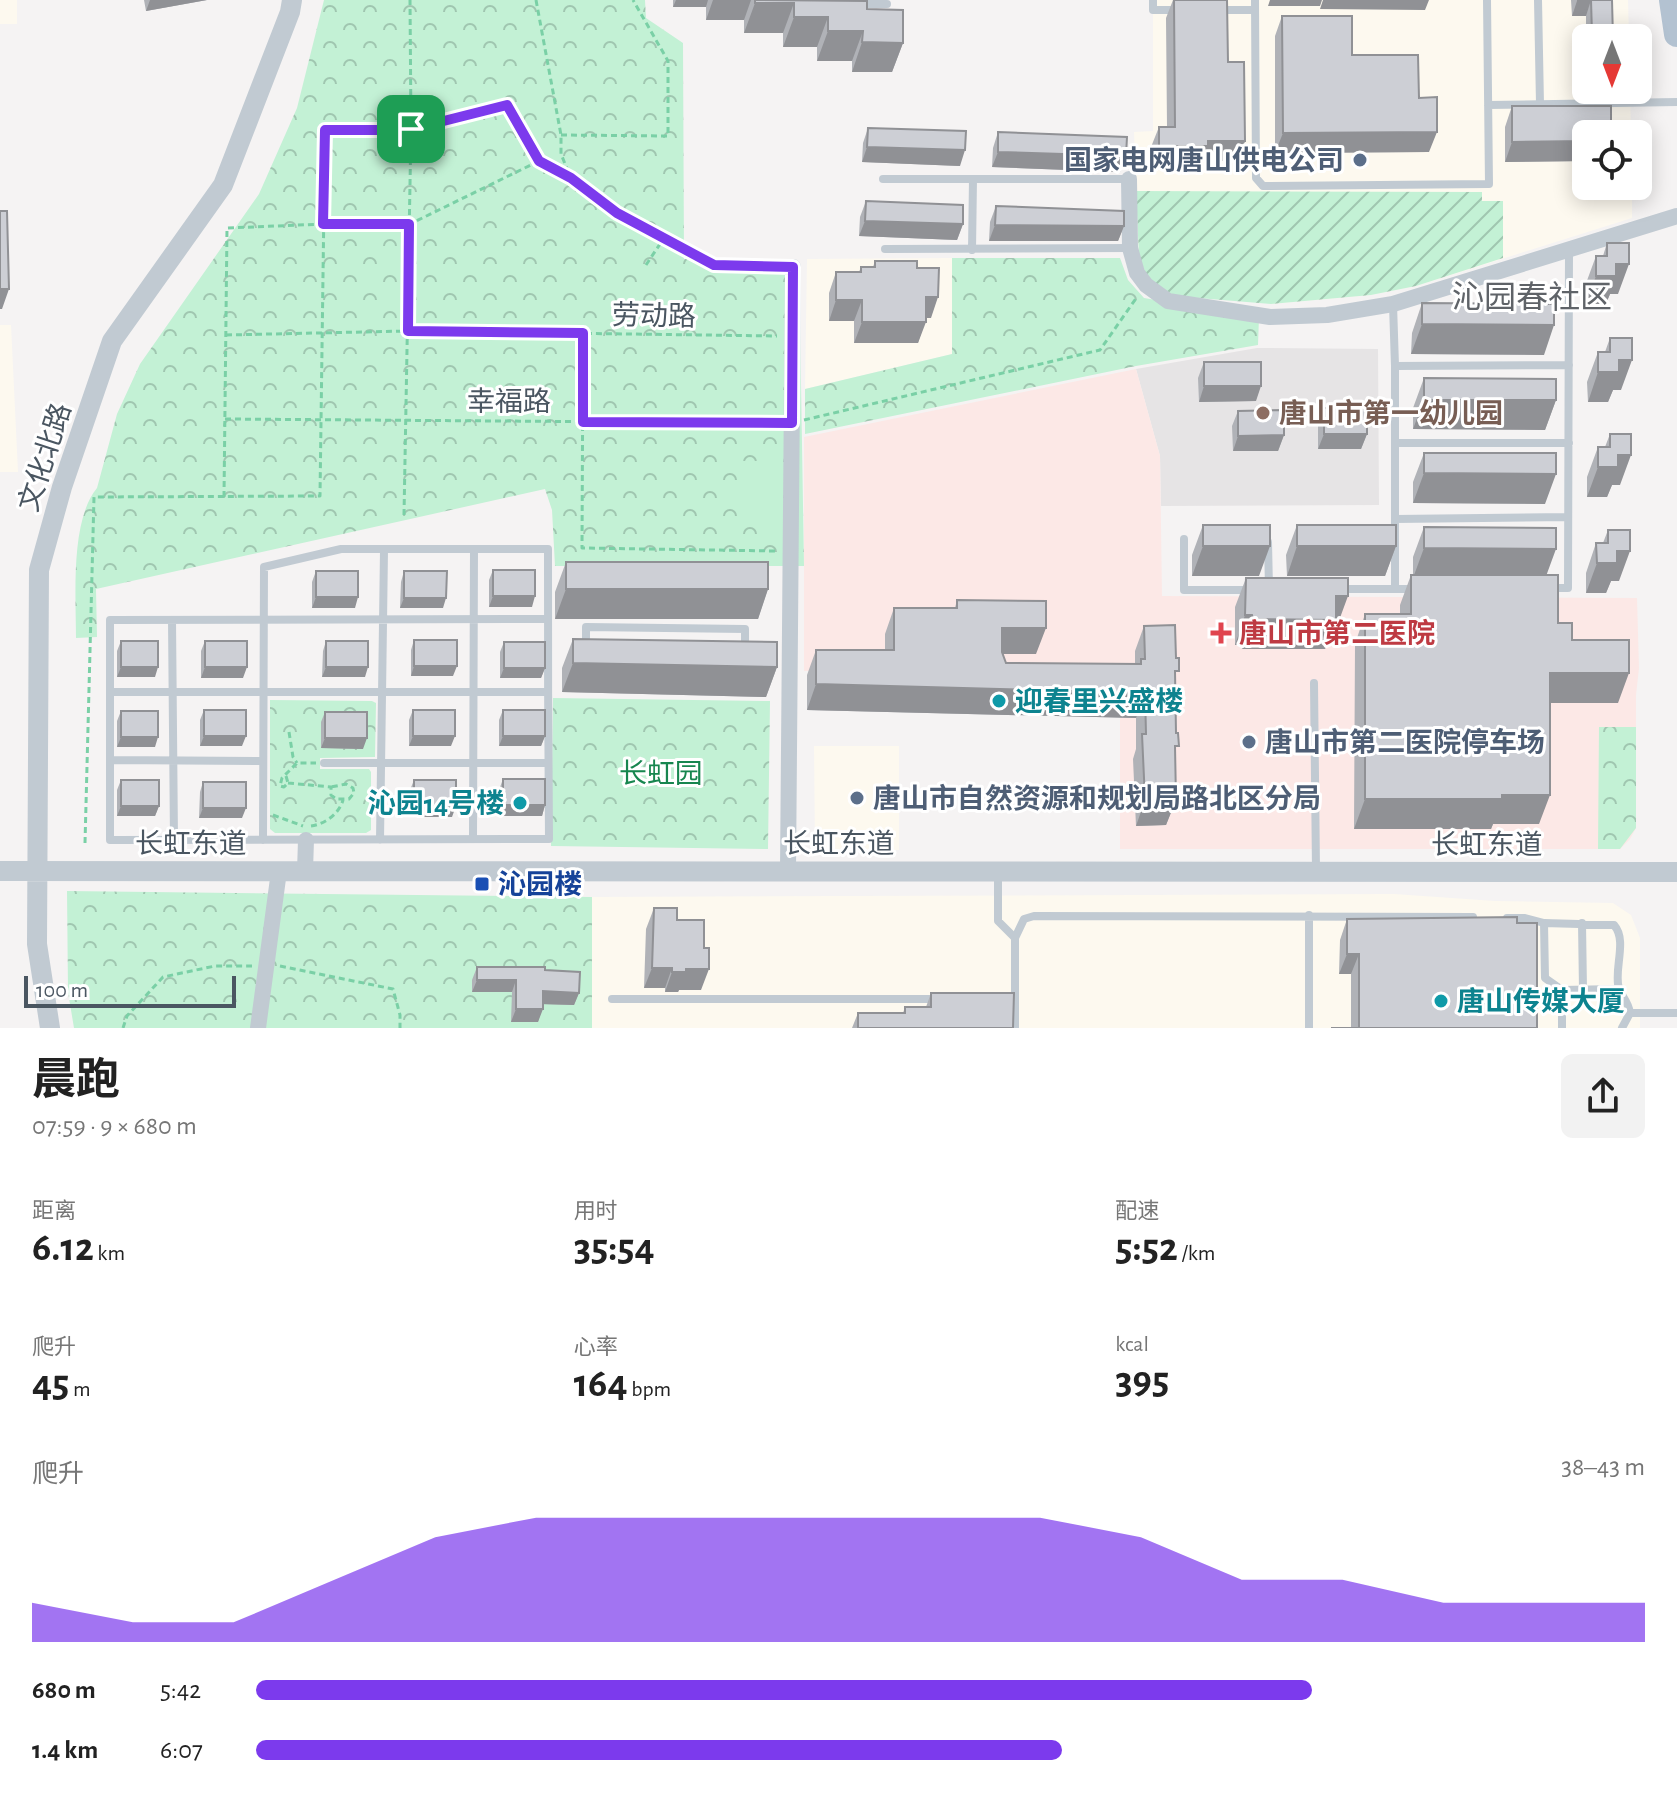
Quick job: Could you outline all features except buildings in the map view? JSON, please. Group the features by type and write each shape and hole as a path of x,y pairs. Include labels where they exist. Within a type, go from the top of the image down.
{"main road":[{"path":"1672,0 1677,34"}],"street":[{"name":"文化北路","path":"50,1028 37,944 39,570 62,487 112,341 223,185 292,0"},
{"path":"1129,179 1130,248 1137,273 1146,285 1168,301 1270,317 1327,315 1393,304 1677,216"},
{"path":"788,871 782,653 792,423 793,267"},
{"path":"305,871 306,840"},
{"name":"长虹东道","path":"0,871 1677,872"},
{"path":"258,1028 279,871"}],"lane":[{"path":"1153,0 1153,10 1182,10"},
{"path":"1211,10 1255,5 1256,178 1263,186 1489,184 1487,0"},
{"path":"1538,0 1540,104"},
{"path":"848,4 887,4"},
{"path":"1488,105 1677,102"},
{"path":"883,179 1129,179"},
{"path":"972,250 973,179"},
{"path":"885,249 1130,248"},
{"path":"1537,588 1568,588 1569,250"},
{"path":"1393,304 1395,589"},
{"path":"1395,366 1569,365"},
{"path":"1395,443 1569,443"},
{"path":"1395,519 1568,517"},
{"path":"1184,539 1184,590 1285,590"},
{"path":"1268,539 1269,590"},
{"path":"263,840 263,620 264,567 341,549 548,549 549,839 380,840 263,840 174,840 110,840 110,620 263,620 383,620 474,620 548,619"},
{"path":"473,839 474,549"},
{"path":"380,840 384,550"},
{"path":"1332,589 1426,589"},
{"path":"172,620 174,840"},
{"path":"602,649 586,649 586,627 745,629 745,651"},
{"path":"729,651 760,652"},
{"path":"1314,683 1316,872"},
{"path":"110,692 548,692"},
{"path":"110,760 263,761"},
{"path":"324,763 548,763"},
{"path":"998,872 998,921 1015,938"},
{"path":"1309,915 1309,1028"},
{"path":"1015,1028 1015,938 1024,919 1034,916 1479,918"},
{"path":"1494,918 1525,918 1544,923 1608,922 1619,929 1619,989 1627,1000 1630,1013 1622,1028"},
{"path":"1544,923 1545,978 1562,990 1619,989"},
{"path":"1582,923 1583,990"},
{"path":"1562,990 1562,1028"},
{"path":"612,999 953,999"},
{"path":"999,1000 1015,1000"},
{"path":"1630,1013 1677,1013"}],"path":[{"path":"404,515 411,129 410,0"},
{"path":"536,0 561,135 561,154 571,178"},
{"path":"561,135 668,136 668,61 633,0"},
{"path":"85,843 94,497 320,496 325,130 411,129 507,105 539,161 571,178 617,213 714,265 793,267"},
{"path":"224,497 227,228 409,224 539,161"},
{"path":"646,265 664,238"},
{"name":"幸福路","path":"225,419 792,423 1100,350 1146,285"},
{"name":"劳动路","path":"226,335 408,331 793,337"},
{"path":"583,333 582,548 781,551"},
{"path":"289,732 297,763"},
{"path":"273,815 306,826 322,824 335,814 343,800 353,795 353,788 346,784 331,787 288,783 284,787 279,782 297,763 324,763"},
{"path":"286,776 288,783"},
{"path":"331,787 331,795 343,800"},
{"path":"123,1028 127,1016 163,977 215,966 265,964 393,989 400,1028"}],"shaded area":[{"path":"0,0 17,0 17,24 0,24"},
{"name":"国家电网唐山供电公司","path":"1153,0 1628,0 1629,24 1572,24 1572,104 1630,104 1631,120 1572,120 1572,200 1632,200 1632,218 1416,286 1371,295 1271,304 1139,257 1134,132 1153,131"},
{"path":"952,258 952,354 805,389 807,259"},
{"path":"0,325 11,325 18,472 0,472"},
{"name":"唐山市第一幼儿园","path":"1257,348 1378,349 1379,505 1161,506 1160,456 1136,369"},
{"name":"唐山市第二医院","path":"1136,369 1160,456 1162,596 1637,598 1636,828 1630,839 1620,849 1120,849 1120,672 804,671 804,437"},
{"name":"唐山市自然资源和规划局路北区分局","path":"814,746 899,746 899,850 815,850"},
{"path":"1394,894 1495,901 1613,903 1631,915 1640,938 1640,1028 592,1028 592,897"}],"green space":[{"path":"324,0 645,0 646,18 683,43 684,259 799,261 804,566 555,566 552,510 545,489 96,589 97,637 76,638 78,539 88,502 97,488 117,414 140,364 259,194 297,108"},
{"path":"1136,191 1482,192 1482,201 1503,201 1503,258 1416,286 1371,295 1271,304 1174,296 1150,284 1139,257"},
{"path":"952,258 1120,258 1128,280 1144,298 1259,317 1258,345 1136,366 805,434 805,389 952,354"},
{"path":"742,461 781,461 781,522 742,522"},
{"name":"长虹园","path":"553,698 770,701 768,849 551,846"},
{"path":"270,700 376,703 375,757 320,758 320,769 369,769 371,830 366,833 275,833 270,829"},
{"path":"1599,727 1636,727 1636,828 1620,849 1598,849"},
{"path":"67,891 592,897 592,1028 74,1028 68,992"}],"place":[{"name":"国家电网唐山供电公司","path":"1360,160"},
{"name":"唐山市第一幼儿园","path":"1263,413"},
{"name":"唐山市第二医院","path":"1221,633"},
{"name":"迎春里兴盛楼","path":"999,701"},
{"name":"唐山市第二医院停车场","path":"1249,742"},
{"name":"唐山市自然资源和规划局路北区分局","path":"857,798"},
{"name":"沁园14号楼","path":"520,803"},
{"name":"沁园楼","path":"482,884"},
{"name":"唐山传媒大厦","path":"1441,1001"}],"district":[{"name":"沁园春社区","path":"1532,297"}],"route":[{"path":"507,105 539,161 571,178 617,213 714,265 793,267 792,423 583,422 583,333 408,331 409,224 323,224 325,130 411,129 507,105"}]}
